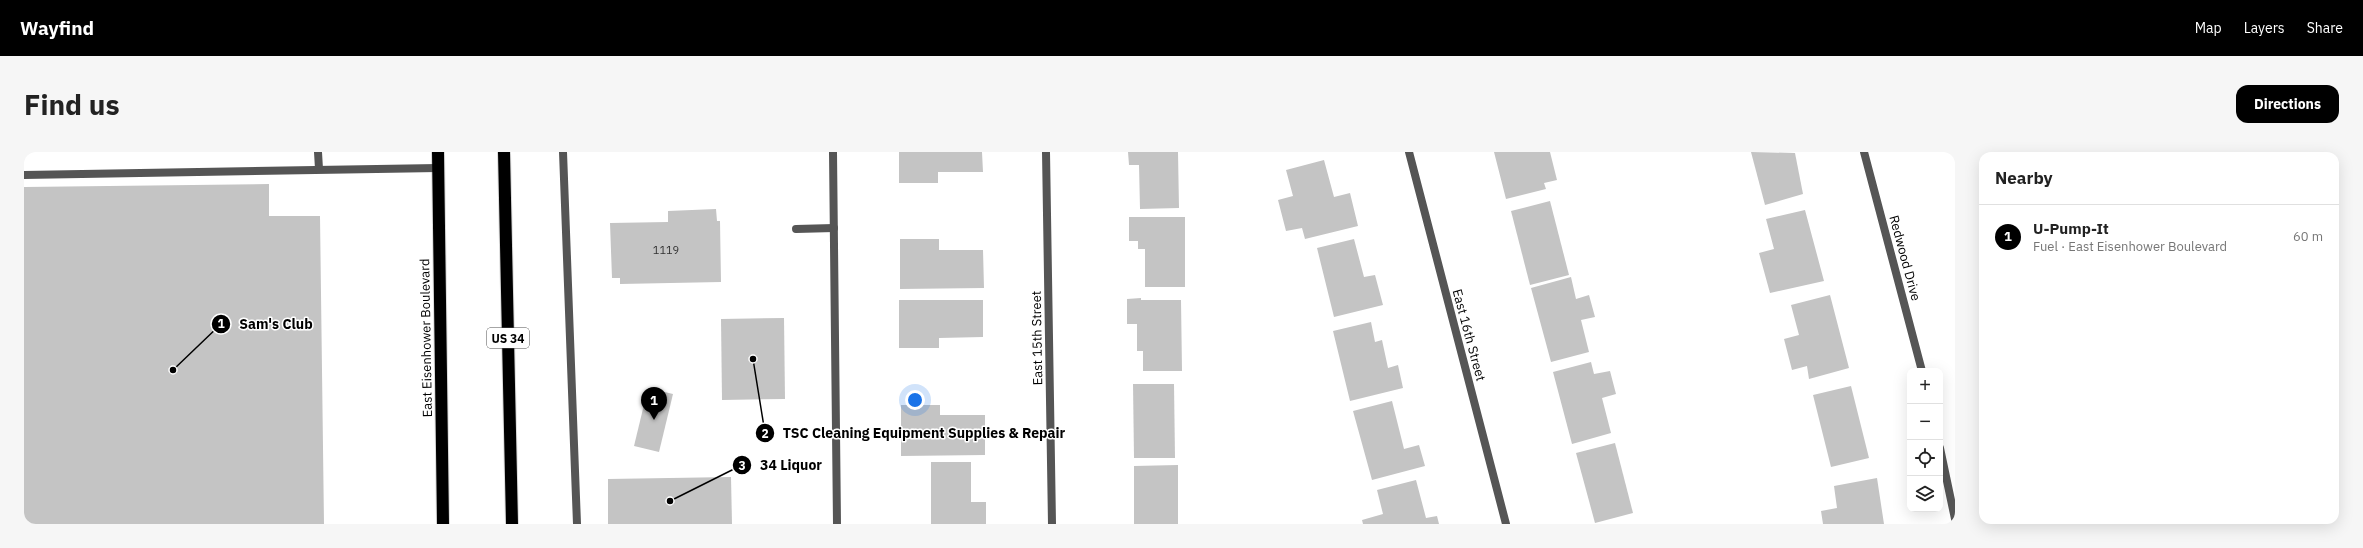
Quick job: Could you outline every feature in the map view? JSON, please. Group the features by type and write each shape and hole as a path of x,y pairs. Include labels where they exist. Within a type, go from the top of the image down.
{"highway":[{"name":"East Eisenhower Boulevard","path":"438,152 443,524"},
{"name":"US 34","path":"504,152 512,524"}],"street":[{"path":"318,152 319,169"},
{"path":"563,152 577,524"},
{"path":"833,152 837,524"},
{"name":"East 15th Street","path":"1046,152 1052,524"},
{"name":"East 16th Street","path":"1409,152 1506,524"},
{"name":"Redwood Drive","path":"1864,152 1921,368"},
{"path":"24,175 438,168"},
{"path":"796,229 834,228"},
{"path":"1943,462 1955,519"}],"building":[{"path":"899,152 982,152 983,172 938,172 938,183 899,183"},
{"path":"1128,152 1178,152 1179,208 1140,209 1139,165 1129,165"},
{"path":"1494,152 1550,152 1557,180 1544,183 1546,189 1506,199"},
{"path":"1751,152 1795,153 1803,194 1765,205"},
{"path":"1324,160 1334,197 1350,193 1358,226 1305,239 1302,228 1286,231 1278,200 1293,196 1286,170"},
{"path":"269,184 269,216 320,216 324,524 24,524 24,187"},
{"path":"1550,201 1569,275 1530,285 1511,211"},
{"path":"716,209 717,221 720,221 721,282 620,284 620,278 612,278 610,223 668,222 668,211"},
{"path":"1805,210 1824,281 1770,293 1759,253 1774,249 1766,219"},
{"path":"1129,217 1185,217 1185,287 1145,287 1145,249 1138,249 1138,241 1129,241"},
{"path":"900,239 939,239 939,250 983,250 984,288 900,289"},
{"path":"1354,239 1364,277 1375,275 1383,305 1334,317 1317,248"},
{"path":"1571,277 1576,299 1589,295 1595,317 1581,320 1589,352 1551,362 1531,288"},
{"path":"1830,295 1849,368 1809,379 1807,366 1792,370 1784,339 1799,335 1791,305"},
{"path":"1141,298 1141,300 1181,300 1182,371 1143,371 1143,351 1137,351 1137,324 1127,324 1127,299"},
{"path":"899,300 983,300 983,337 939,338 939,348 899,348"},
{"path":"784,318 785,399 722,400 721,319"},
{"path":"1371,322 1375,342 1382,340 1388,368 1398,365 1403,388 1350,401 1333,331"},
{"path":"1591,362 1594,374 1610,371 1616,394 1602,398 1611,433 1572,444 1553,372"},
{"path":"1133,384 1174,384 1175,458 1134,458"},
{"path":"1851,386 1869,458 1831,467 1813,395"},
{"path":"648,388 673,394 659,452 634,446"},
{"path":"1392,401 1404,449 1419,445 1425,466 1372,480 1353,411"},
{"path":"901,405 940,405 940,415 985,415 985,455 901,456"},
{"path":"1615,443 1633,513 1595,523 1576,453"},
{"path":"931,462 971,462 971,502 986,502 986,524 931,524"},
{"path":"1178,465 1178,524 1134,524 1134,466"},
{"path":"731,477 732,524 608,524 608,479"},
{"path":"1877,478 1884,524 1823,524 1821,511 1837,508 1834,486"},
{"path":"1416,480 1426,518 1437,516 1439,524 1363,524 1362,520 1383,514 1377,490"}],"place":[{"name":"TSC Cleaning Equipment Supplies & Repair","path":"753,359"},
{"name":"Sam's Club","path":"173,370"},
{"name":"U-Pump-It","path":"654,420"},
{"name":"34 Liquor","path":"670,501"}]}
